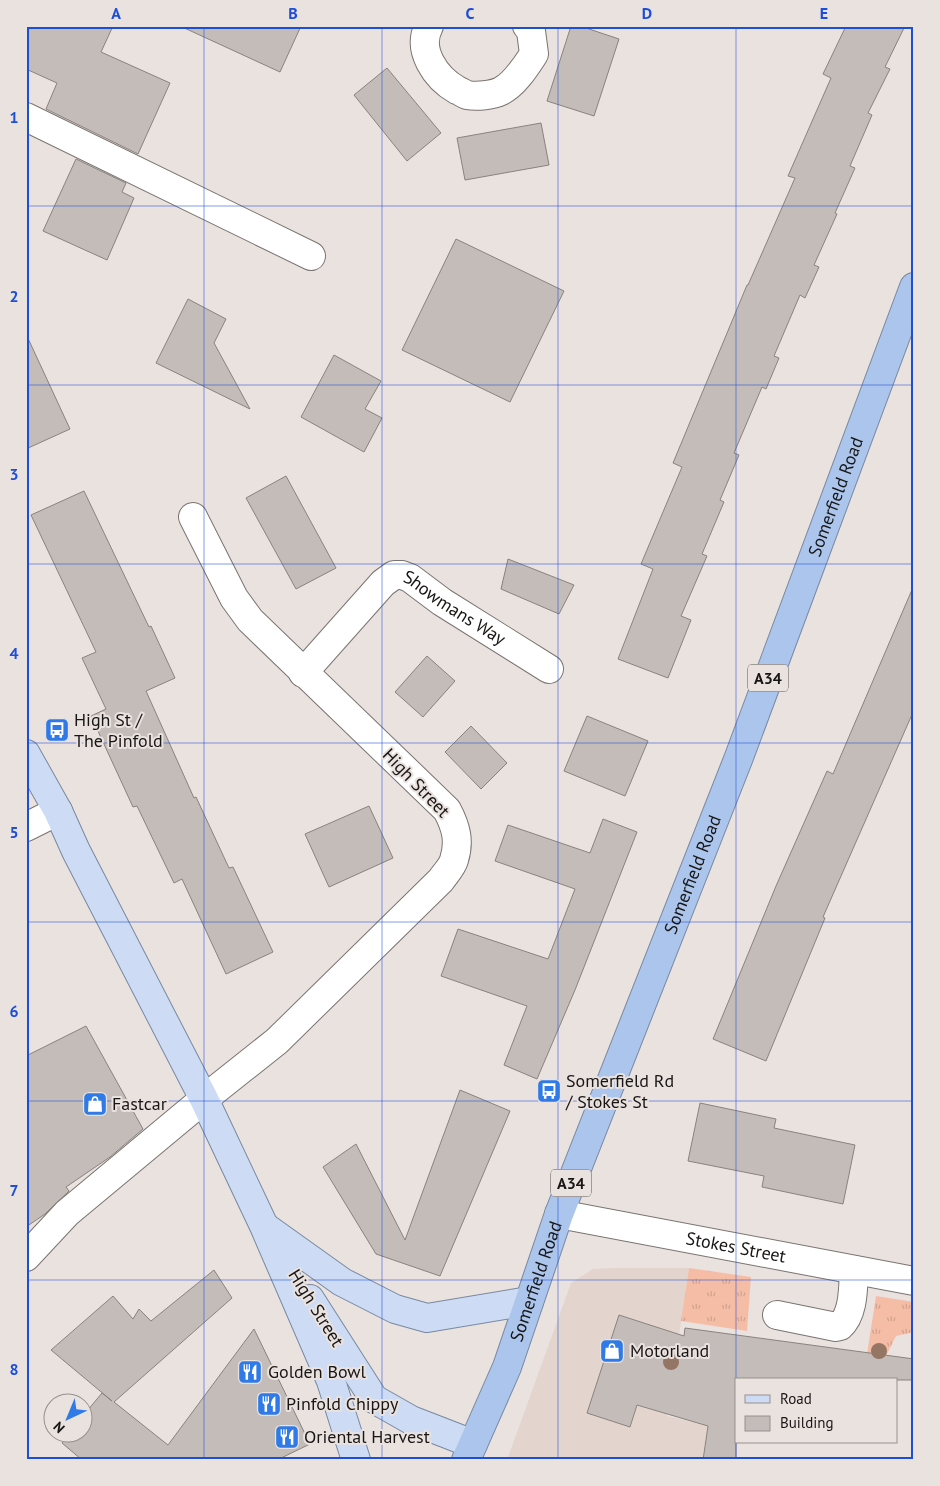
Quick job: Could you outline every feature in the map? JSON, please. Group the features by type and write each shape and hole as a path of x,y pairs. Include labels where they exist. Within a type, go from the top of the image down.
{"highway":[{"name":"Somerfield Road","path":"469,1452 507,1367 559,1214 739,757 914,287"}],"main road":[{"name":"High Street","path":"26,754 58,811 76,851 204,1099 264,1226 330,1381 356,1460"},
{"name":"High Street","path":"264,1226 342,1282 395,1309 427,1318 529,1301"},
{"name":"High Street","path":"264,1226 374,1400 469,1452"}],"street":[{"path":"429,26 425,51 435,72 449,85 467,95 483,95 502,91 518,77 534,54 531,31 527,26"},
{"path":"26,117 311,256"},
{"name":"High Street","path":"194,517 234,598 250,620 303,673 448,810 456,827 457,843 454,861 441,880 278,1041 204,1099"},
{"name":"Showmans Way","path":"303,673 383,582 394,575 410,578 442,602 549,669"},
{"path":"26,827 58,811"},
{"path":"26,1257 67,1213 204,1099"},
{"name":"Stokes Street","path":"559,1214 914,1281"},
{"path":"777,1315 836,1327 840,1326 848,1317 853,1291 854,1270"}],"shaded area":[{"name":"Motorland","path":"689,1268 667,1416 701,1424 709,1416 703,1458 714,1460 507,1460 571,1283 593,1269"}],"green space":[{"path":"689,1268 751,1277 747,1331 681,1321"},
{"path":"876,1296 914,1302 914,1332 896,1336 883,1362 863,1378"}],"building":[{"path":"26,26 113,26 101,52 170,83 138,154 46,109 57,83 26,69"},
{"path":"180,26 301,26 280,72"},
{"path":"571,26 580,26 619,39 594,116 547,101"},
{"path":"846,26 905,26 885,67 890,69 868,113 872,115 850,166 855,168 814,265 819,267 805,298 800,295 774,356 779,358 766,389 762,387 734,453 739,455 720,500 724,502 702,554 707,556 681,616 691,620 668,678 618,659 653,569 641,564 682,467 673,463 747,285 795,178 788,176 831,78 823,74"},
{"path":"387,68 441,133 407,161 354,95"},
{"path":"541,123 549,165 465,180 457,138"},
{"path":"76,159 126,183 122,192 134,198 107,260 43,231"},
{"path":"456,239 564,291 510,402 402,350"},
{"path":"188,299 226,319 214,343 250,409 156,363"},
{"path":"26,334 70,429 26,449"},
{"path":"334,355 381,381 365,409 382,418 364,452 301,417"},
{"path":"286,476 336,568 296,589 246,498"},
{"path":"84,491 175,678 146,691 194,798 196,797 229,868 233,867 273,952 226,974 182,879 174,883 137,806 133,807 91,716 106,709 82,658 96,652 31,515"},
{"path":"508,559 574,585 559,614 501,589"},
{"path":"914,585 914,710 823,917 825,918 766,1061 713,1039 776,886 827,771 833,774"},
{"path":"427,656 455,681 423,717 395,692"},
{"path":"587,716 648,741 625,796 564,771"},
{"path":"471,726 507,763 481,789 445,752"},
{"path":"369,806 393,858 329,887 305,834"},
{"path":"603,819 637,832 575,990 537,1079 504,1065 527,1006 441,976 458,929 548,959 575,889 495,861 508,825 590,853"},
{"path":"86,1026 143,1129 110,1157 66,1187 69,1191 45,1214 26,1227 26,1056"},
{"path":"460,1090 510,1111 440,1276 376,1254 323,1167 356,1144 405,1240"},
{"path":"700,1103 776,1119 774,1128 855,1145 843,1204 762,1187 764,1176 688,1161"},
{"path":"214,1270 232,1298 114,1402 168,1445 254,1329 310,1444 277,1460 82,1460 63,1444 92,1444 92,1405 102,1393 112,1401 51,1350 113,1296 133,1319 139,1309 151,1321"},
{"path":"619,1315 684,1336 685,1328 914,1359 914,1380 898,1380 898,1378 735,1378 736,1460 703,1460 708,1426 637,1405 630,1427 587,1413"}],"place":[{"name":"High St / The Pinfold","path":"57,730"},
{"name":"Somerfield Rd / Stokes St","path":"549,1091"},
{"name":"Fastcar","path":"95,1104"},
{"name":"Motorland","path":"612,1351"},
{"name":"Golden Bowl","path":"250,1372"},
{"name":"Pinfold Chippy","path":"269,1404"},
{"name":"Oriental Harvest","path":"287,1437"}]}
